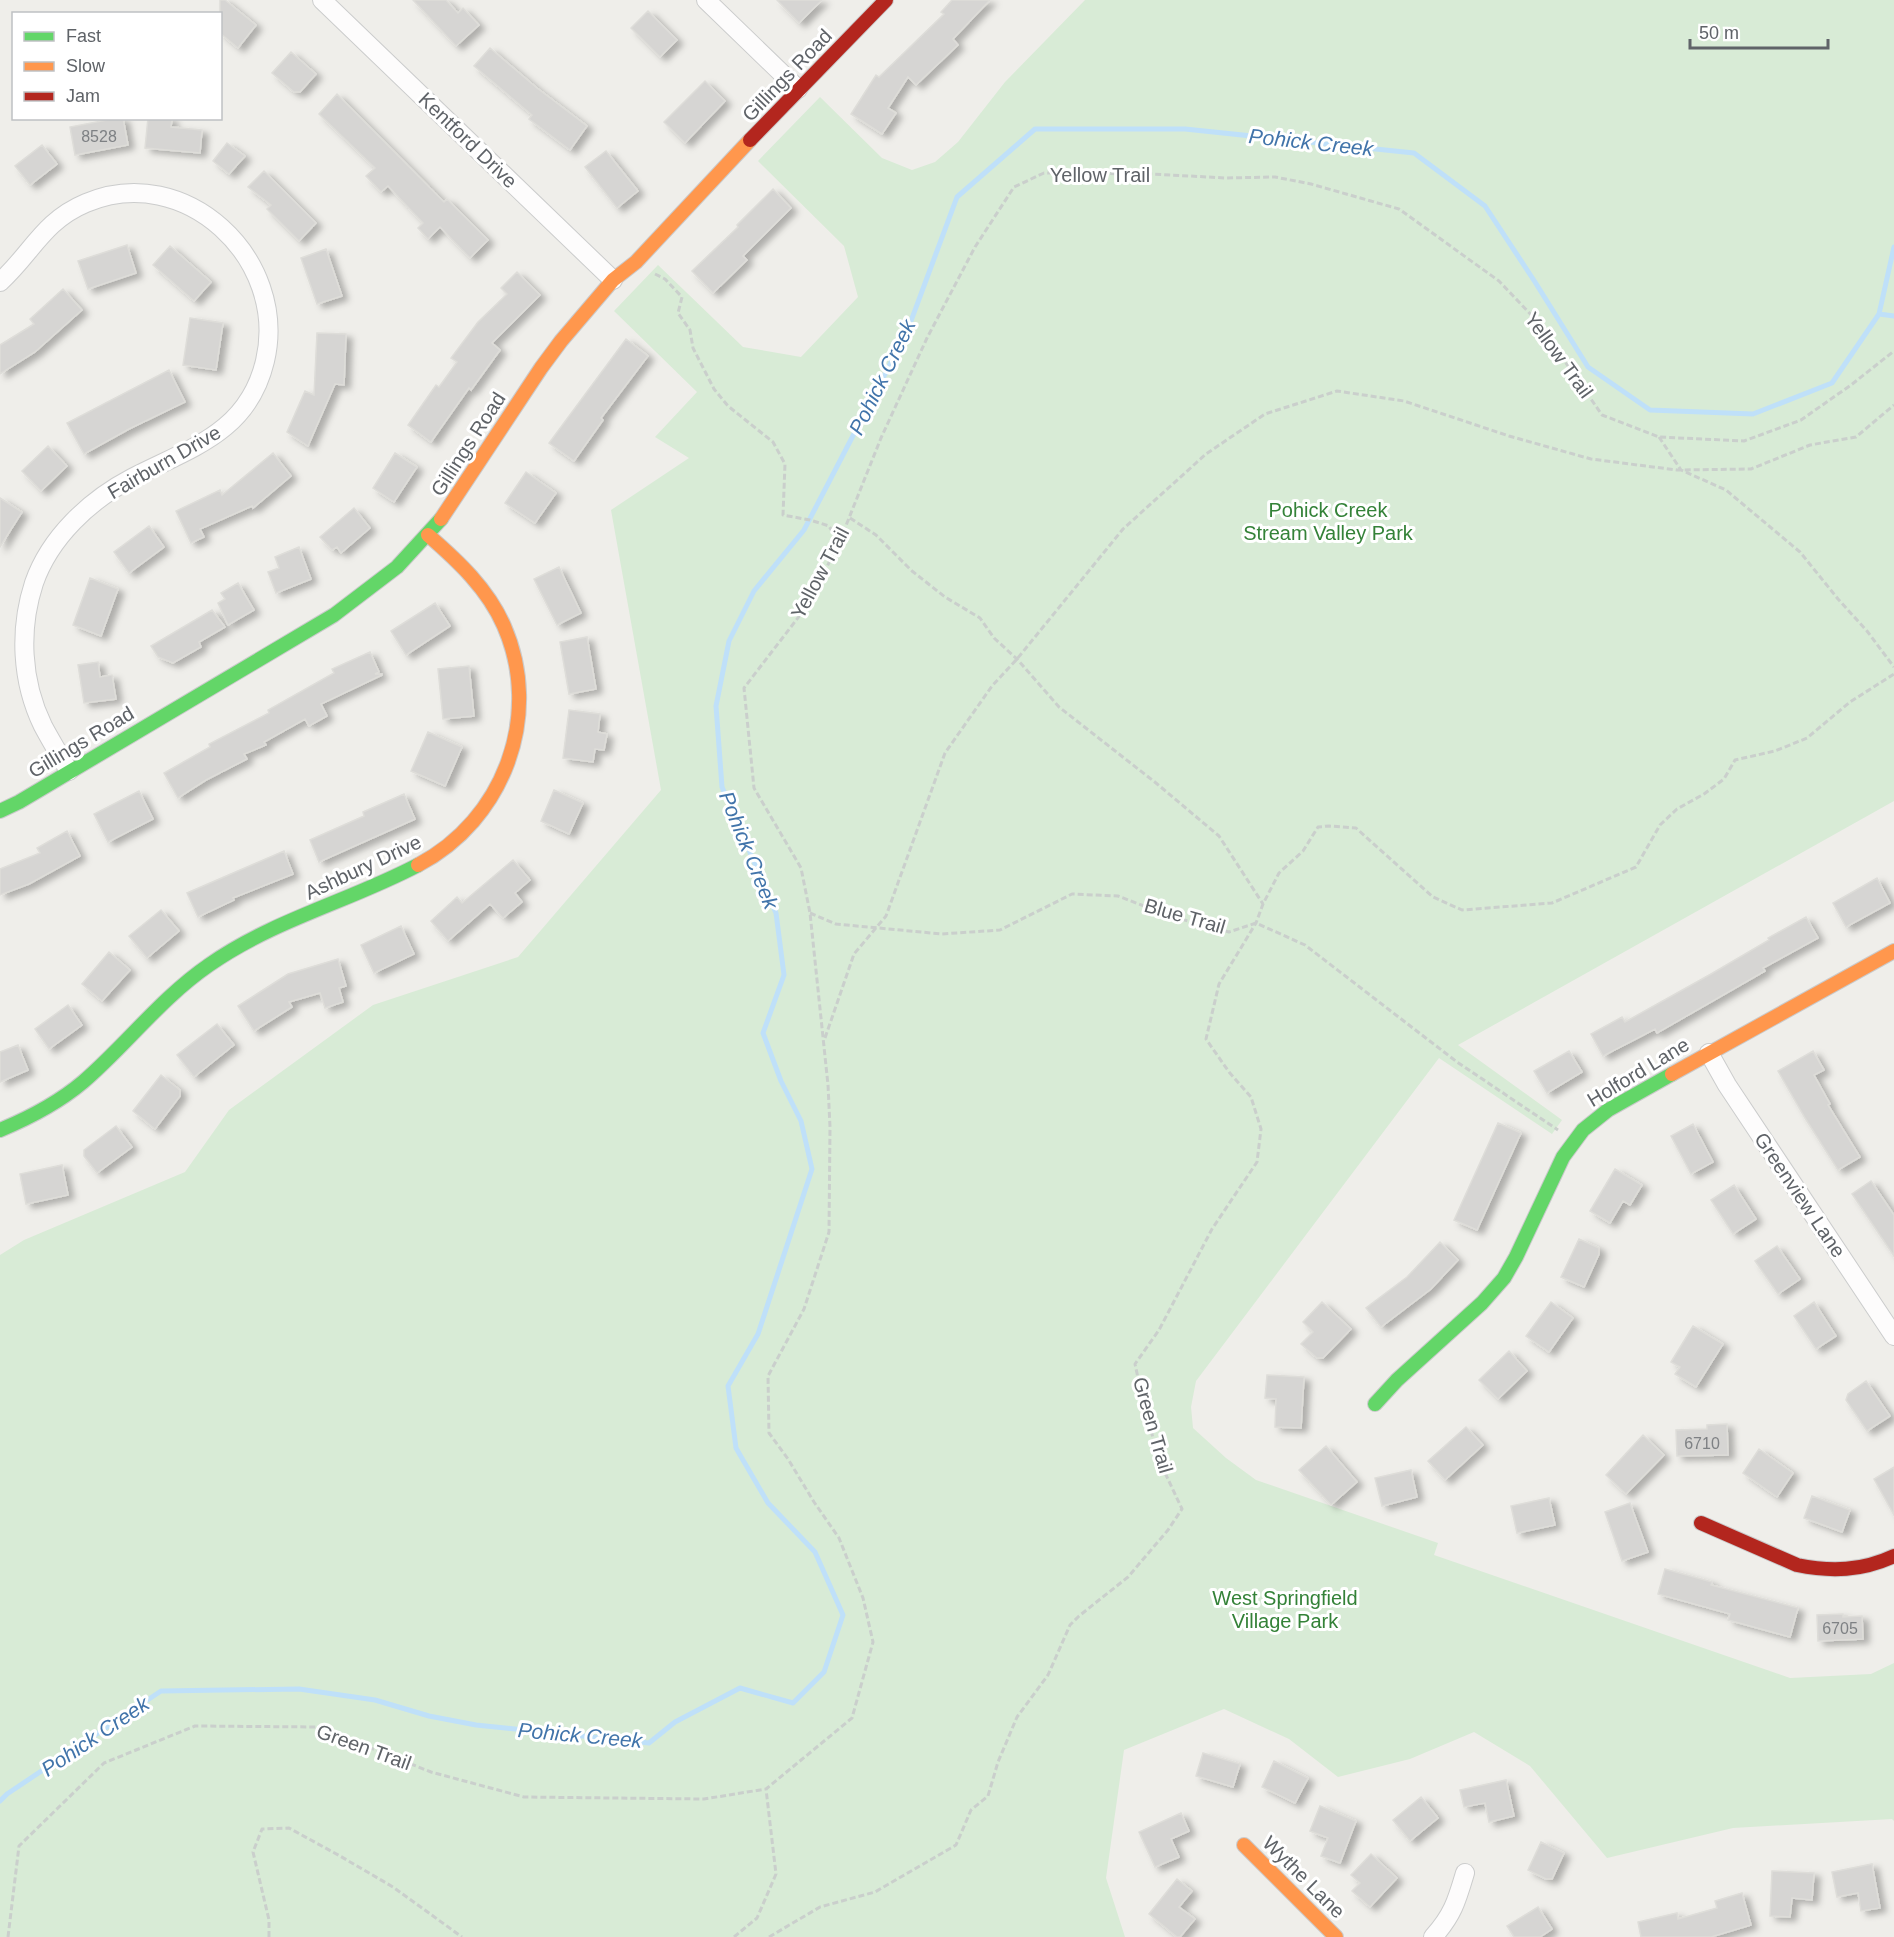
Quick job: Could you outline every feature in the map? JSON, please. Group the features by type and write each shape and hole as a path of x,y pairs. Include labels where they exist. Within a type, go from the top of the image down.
{"street":[{"name":"Kentford Drive","path":"322,0 613,280"},
{"path":"706,0 798,89"},
{"name":"Gillings Road","path":"0,811 19,802 334,615 397,567 428,536 442,518 561,341 613,280 636,262 798,89 886,0"},
{"name":"Fairburn Drive","path":"0,282 48,226 72,209 100,198 139,194 171,199 198,210 217,223 243,251 255,271 266,305 268,333 265,360 260,376 245,405 229,424 211,439 131,479 87,508 57,541 35,580 28,602 25,625 26,671 30,690 43,725 69,771"},
{"name":"Ashbury Drive","path":"0,1130 43,1110 81,1083 164,999 210,963 262,934 422,863 457,838 484,810 504,776 515,742 520,703 517,666 506,631 488,596 469,573 428,536"},
{"name":"Holford Lane","path":"1375,1404 1397,1380 1482,1303 1504,1278 1563,1157 1583,1130 1608,1110 1894,951"},
{"name":"Greenview Lane","path":"1709,1053 1727,1085 1894,1336"},
{"path":"1701,1523 1797,1565 1811,1568 1851,1570 1876,1564 1894,1556"},
{"name":"Wythe Lane","path":"1244,1845 1336,1937"},
{"path":"1433,1937 1454,1909 1465,1873"}],"path":[{"name":"Yellow Trail","path":"824,1040 810,913 801,868 754,788 744,687 807,606 839,543 881,438 927,338 975,247 1014,188 1044,173 1152,174 1226,178 1275,177 1311,184 1399,209 1499,281 1537,321 1602,415 1659,437 1744,441 1801,420 1894,351"},
{"path":"636,262 665,279 682,297 678,313 690,330 693,348 714,389 728,406 773,442 785,464 783,515 829,526 839,543"},
{"path":"734,1937 757,1918 776,1874 766,1789 852,1718 873,1642 863,1598 839,1538 769,1433 768,1376 804,1309 829,1232 830,1127 824,1040 854,954 886,916 945,753 992,687 1123,529 1206,454 1265,414 1337,391 1404,401 1509,436 1591,459 1681,470 1751,468 1810,446 1856,437 1894,405"},
{"path":"1659,437 1681,470 1726,490 1800,552 1867,630 1894,667"},
{"path":"849,518 876,535 912,571 945,597 980,618 994,638 1017,659 1059,707 1219,836 1263,904"},
{"path":"1256,923 1279,873 1303,851 1318,827 1329,826 1356,828 1433,897 1462,910 1552,903 1636,867 1660,825 1677,809 1704,794 1724,779 1735,760 1775,751 1807,738 1850,702 1894,674"},
{"name":"Blue Trail","path":"810,913 836,924 942,934 1000,930 1072,894 1118,896 1170,916 1229,932 1256,923 1305,945 1457,1062 1556,1128 1573,1142"},
{"name":"Green Trail","path":"769,1937 820,1907 875,1892 956,1845 971,1810 988,1796 998,1762 1017,1717 1048,1675 1070,1625 1128,1576 1168,1530 1182,1509 1159,1460 1135,1364 1159,1330 1212,1229 1257,1162 1261,1129 1251,1098 1206,1039 1219,984 1256,923"},
{"name":"Green Trail","path":"8,1937 19,1846 104,1763 195,1726 318,1727 431,1772 524,1797 704,1799 766,1789"},
{"path":"269,1937 268,1920 253,1852 262,1829 289,1828 393,1887 462,1937"}],"green space":[{"name":"Pohick Creek Stream Valley Park","path":"1085,0 1894,0 1894,801 1458,1045 1562,1120 1552,1134 1439,1058 1196,1381 1191,1407 1193,1428 1226,1458 1256,1480 1438,1543 1434,1555 1790,1678 1871,1674 1894,1663 1894,1821 1892,1819 1733,1828 1607,1858 1530,1766 1474,1732 1410,1759 1338,1777 1289,1739 1224,1709 1124,1750 1106,1878 1125,1937 0,1937 0,1255 24,1240 185,1172 229,1110 373,1005 518,957 661,790 611,510 689,458 655,437 697,392 614,311 658,265 743,347 801,357 858,297 844,246 758,161 820,97 882,158 912,170 935,162 958,142 1005,82"}],"building":[{"path":"220,0 225,0 256,25 238,48 222,35 222,12 220,12"},
{"path":"413,0 446,0 458,13 463,8 479,25 456,46"},
{"path":"777,0 822,0 799,23"},
{"path":"952,0 990,0 953,39 958,45 916,85 908,77 888,108 896,113 882,134 851,114 876,75 879,77 944,14 941,12"},
{"path":"648,11 677,40 660,57 631,28"},
{"path":"490,48 587,126 570,150 529,119 532,115 474,66"},
{"path":"291,52 316,74 300,92 294,92 272,73"},
{"path":"705,81 725,101 685,143 664,122"},
{"path":"337,94 444,202 447,199 488,240 470,258 440,227 428,239 418,228 423,223 388,186 381,192 366,176 375,168 319,114"},
{"path":"107,120 123,120 128,145 75,155 70,127"},
{"path":"148,120 172,120 171,127 202,130 200,153 145,148"},
{"path":"227,143 245,156 229,174 213,161"},
{"path":"42,145 57,164 30,185 15,166"},
{"path":"606,151 638,191 617,208 585,167"},
{"path":"264,171 316,223 299,241 267,209 271,205 248,187"},
{"path":"773,189 791,208 743,256 747,260 713,293 692,271 738,227 737,225"},
{"path":"127,245 136,273 88,289 78,261"},
{"path":"170,246 211,282 194,301 153,265"},
{"path":"326,249 342,296 317,304 301,258"},
{"path":"517,272 540,295 492,343 500,350 471,390 469,388 431,442 408,425 436,385 439,387 457,362 451,358 478,322 507,294 501,288"},
{"path":"63,289 82,310 35,352 0,374 0,345 34,324 30,319"},
{"path":"190,318 223,323 216,370 183,365"},
{"path":"317,333 346,334 344,385 335,384 308,446 287,432 305,391 314,395"},
{"path":"626,339 648,356 601,418 603,420 574,461 549,443"},
{"path":"169,370 185,402 84,454 67,423"},
{"path":"48,446 67,466 41,491 22,471"},
{"path":"273,453 291,476 253,508 252,506 200,529 204,537 191,543 176,511 220,490 222,495"},
{"path":"395,453 417,467 394,502 373,488"},
{"path":"526,472 556,493 535,523 505,503"},
{"path":"0,498 22,512 0,547"},
{"path":"354,508 370,528 341,553 337,547 332,550 320,537"},
{"path":"149,526 164,547 129,573 114,552"},
{"path":"299,547 311,579 276,593 268,572 279,568 275,557"},
{"path":"559,567 581,613 557,625 534,579"},
{"path":"90,578 118,589 101,636 73,625"},
{"path":"238,583 254,610 228,625 218,603 225,599 221,593"},
{"path":"435,603 450,626 406,655 391,631"},
{"path":"212,610 225,627 199,642 201,647 173,663 158,657 151,646"},
{"path":"587,637 596,689 569,694 560,642"},
{"path":"370,652 379,672 375,674 382,675 321,704 327,716 309,726 305,719 264,742 266,745 244,754 247,759 206,780 178,798 164,773 210,747 209,744 269,713 268,710 334,673 332,669"},
{"path":"98,662 100,677 112,675 116,699 84,703 78,665"},
{"path":"469,666 474,716 443,719 438,669"},
{"path":"569,710 600,714 598,732 607,734 604,750 595,749 593,762 563,758"},
{"path":"428,732 462,747 445,786 411,771"},
{"path":"554,790 583,803 569,834 541,821"},
{"path":"139,791 153,819 108,842 94,814"},
{"path":"404,794 415,819 319,862 310,840 364,816 363,812"},
{"path":"67,831 80,856 29,884 0,895 0,869 40,853 37,848"},
{"path":"284,851 293,874 233,898 234,900 198,917 187,893"},
{"path":"513,860 530,880 515,893 522,902 503,918 490,904 448,941 431,921 457,897 462,903"},
{"path":"1877,878 1890,903 1846,927 1833,903"},
{"path":"161,910 179,931 147,958 129,936"},
{"path":"1806,917 1818,938 1763,968 1765,971 1657,1033 1655,1029 1603,1056 1591,1034 1622,1017 1625,1022"},
{"path":"401,926 414,954 374,973 361,945"},
{"path":"109,952 130,970 102,1001 82,984"},
{"path":"338,959 346,986 339,988 343,1002 325,1008 320,993 289,1002 292,1007 254,1031 238,1006 288,974"},
{"path":"68,1005 82,1025 49,1049 35,1029"},
{"path":"217,1024 234,1045 194,1077 177,1055"},
{"path":"18,1045 28,1070 0,1082 0,1052"},
{"path":"1569,1051 1582,1072 1547,1093 1534,1071"},
{"path":"1813,1051 1824,1070 1814,1075 1830,1104 1828,1105 1860,1157 1838,1170 1778,1071"},
{"path":"161,1075 180,1090 180,1096 155,1129 133,1111"},
{"path":"1498,1123 1521,1133 1477,1230 1454,1220"},
{"path":"1693,1124 1713,1162 1691,1174 1671,1136"},
{"path":"116,1126 132,1147 97,1173 84,1156 84,1150"},
{"path":"62,1165 68,1195 26,1204 20,1174"},
{"path":"1615,1169 1642,1185 1630,1205 1623,1201 1610,1223 1590,1211"},
{"path":"1871,1181 1894,1215 1894,1256 1852,1194"},
{"path":"1734,1185 1756,1219 1733,1234 1711,1200"},
{"path":"1579,1239 1599,1248 1599,1254 1584,1287 1561,1277"},
{"path":"1440,1242 1458,1260 1431,1289 1381,1327 1366,1308 1407,1277"},
{"path":"1777,1246 1800,1279 1778,1294 1755,1261"},
{"path":"1322,1302 1351,1329 1323,1358 1317,1358 1301,1344 1313,1332 1303,1322"},
{"path":"1551,1302 1573,1318 1549,1352 1526,1336"},
{"path":"1814,1302 1836,1336 1816,1349 1794,1316"},
{"path":"1693,1326 1723,1344 1696,1387 1675,1374 1680,1367 1671,1362"},
{"path":"1509,1351 1527,1371 1498,1399 1479,1380"},
{"path":"1267,1375 1304,1377 1301,1428 1275,1427 1276,1399 1265,1398"},
{"path":"1866,1381 1890,1416 1867,1431 1846,1400 1848,1394"},
{"path":"1727,1424 1728,1455 1677,1456 1676,1430 1707,1429 1707,1425"},
{"path":"1466,1427 1483,1445 1445,1480 1428,1461"},
{"path":"1643,1435 1664,1455 1626,1494 1606,1475"},
{"path":"1326,1446 1357,1482 1331,1505 1299,1470"},
{"path":"1759,1449 1793,1473 1777,1497 1743,1473"},
{"path":"1894,1467 1894,1515 1874,1479"},
{"path":"1411,1470 1417,1497 1382,1506 1375,1478"},
{"path":"1812,1496 1850,1510 1842,1532 1804,1518"},
{"path":"1549,1498 1555,1525 1517,1533 1511,1506"},
{"path":"1630,1503 1648,1552 1622,1561 1605,1512"},
{"path":"1665,1569 1712,1582 1711,1585 1798,1608 1790,1637 1728,1620 1730,1614 1658,1594"},
{"path":"1843,1614 1843,1617 1862,1616 1863,1639 1818,1641 1817,1615"},
{"path":"1203,1753 1240,1764 1233,1787 1196,1776"},
{"path":"1274,1761 1308,1778 1295,1803 1262,1787"},
{"path":"1506,1780 1514,1816 1489,1822 1485,1803 1464,1807 1460,1790"},
{"path":"1421,1797 1438,1818 1410,1841 1393,1820"},
{"path":"1320,1806 1356,1821 1340,1863 1321,1856 1328,1838 1310,1831"},
{"path":"1181,1813 1189,1831 1171,1839 1179,1857 1155,1867 1139,1832"},
{"path":"1541,1842 1564,1853 1552,1879 1546,1879 1528,1870"},
{"path":"1371,1854 1397,1878 1370,1907 1352,1891 1360,1883 1351,1875"},
{"path":"1872,1864 1880,1908 1861,1911 1858,1893 1837,1897 1832,1872"},
{"path":"1772,1871 1814,1873 1812,1900 1792,1898 1790,1917 1770,1916"},
{"path":"1177,1879 1192,1891 1179,1907 1195,1919 1180,1937 1149,1914"},
{"path":"1742,1893 1751,1925 1711,1937 1641,1937 1638,1922 1677,1913 1678,1919 1717,1908 1715,1901"},
{"path":"1538,1907 1552,1929 1540,1937 1514,1937 1507,1926"}],"waterway":[{"name":"Pohick Creek","path":"0,1801 7,1794 161,1691 299,1689 375,1700 429,1716 476,1725 649,1743 675,1722 740,1688 793,1703 824,1672 843,1615 815,1552 768,1503 736,1448 728,1386 758,1334 812,1169 801,1121 781,1081 763,1033 784,975 776,913 722,787 716,706 729,641 754,591 804,530 883,378 908,329 957,197 1035,129 1185,129 1414,153 1485,206 1588,367 1650,410 1753,414 1832,383 1879,314 1894,247"},
{"path":"1879,314 1894,316"}],"traffic: fast":[{"path":"0,811 19,802 334,615 397,567 441,519"},
{"path":"0,1130 64,1097 99,1068 175,992 234,949 285,923 418,865"},
{"path":"1375,1404 1397,1380 1482,1303 1504,1278 1563,1157 1583,1130 1608,1110 1672,1074"}],"traffic: slow":[{"path":"441,519 561,341 613,280 636,262 750,140"},
{"path":"418,865 448,845 473,821 493,793 508,762 517,729 519,695 515,660 504,626 490,600 471,576 428,535"},
{"path":"1672,1074 1894,951"},
{"path":"1244,1845 1336,1937"}],"traffic: jam":[{"path":"750,140 886,0"},
{"path":"1701,1523 1797,1565 1846,1569 1870,1565 1894,1556"}],"park label":[{"name":"West Springfield Village Park","path":"1285,1610"}]}
